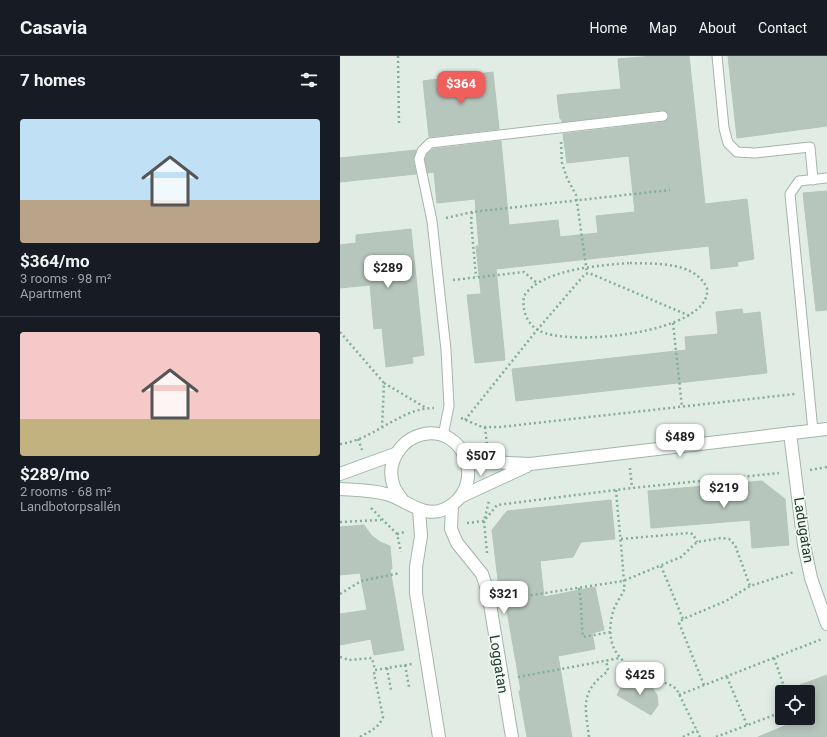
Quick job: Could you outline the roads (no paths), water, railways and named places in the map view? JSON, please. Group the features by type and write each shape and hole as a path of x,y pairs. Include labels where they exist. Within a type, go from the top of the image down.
{"street":[{"path":"465,455 488,462 530,464 827,429"},
{"name":"Ladugatan","path":"790,433 809,567 827,624"},
{"path":"340,474 395,454 408,440 425,434 443,436 456,443 465,455 469,470 468,484 462,496"},
{"path":"395,454 390,472 394,488 404,502"},
{"path":"340,489 387,494 419,510 436,512 452,505 462,496 530,464"},
{"name":"Loggatan","path":"452,505 451,526 457,543 480,571 488,592 512,737"},
{"path":"419,510 420,529 416,567 416,593 439,737"}],"lane":[{"path":"717,56 724,128 728,143 737,152 755,153 810,147 813,180"},
{"path":"443,436 449,406 446,350 432,220 419,159 422,151 430,142 663,116"},
{"path":"813,431 790,194 799,181 827,178"}]}
